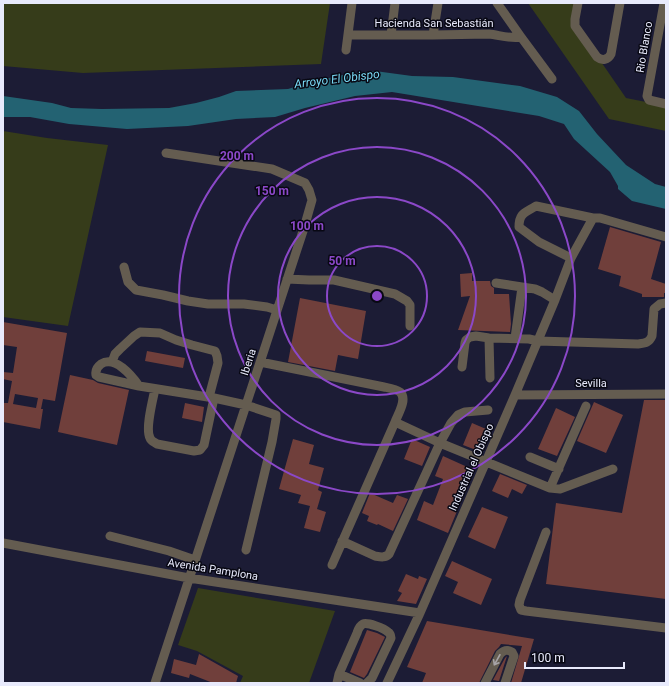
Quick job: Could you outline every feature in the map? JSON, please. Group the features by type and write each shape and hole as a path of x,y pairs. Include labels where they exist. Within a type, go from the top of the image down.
{"street":[{"path":"346,50 352,3"},
{"path":"391,36 395,3"},
{"path":"432,36 438,3"},
{"path":"497,3 552,79"},
{"path":"578,3 575,26 599,59 606,60 611,54 620,3"},
{"name":"Rio Blanco","path":"664,3 663,23 647,96 649,100 666,104"},
{"name":"Hacienda San Sebastián","path":"348,35 432,36 489,34 509,38 521,37"},
{"name":"Iberia","path":"155,683 312,200 309,190 304,183 272,169 166,153"},
{"path":"571,258 539,242 519,227 519,220 522,215 536,206 593,218 600,218 666,237"},
{"name":"Industrial el Obispo","path":"388,683 515,396 571,258 593,218"},
{"path":"124,267 128,282 136,290 208,304 244,304 277,310"},
{"path":"287,279 334,280 395,294 407,301 410,305 410,326"},
{"path":"496,283 535,289 555,300"},
{"path":"515,338 522,287"},
{"path":"462,367 466,340 472,336 529,339 538,341 646,343 652,336 654,309 660,304 666,303"},
{"path":"112,362 115,354 140,332 160,333 181,342 215,351 218,363 204,445 200,450 194,451 157,444 149,438 149,425 155,389"},
{"path":"489,338 490,378"},
{"path":"139,386 122,367 112,362 100,364 95,372 99,377 139,386 246,405 276,416 266,470 246,550"},
{"path":"260,362 397,390 402,395 403,400 395,422 332,565"},
{"name":"Sevilla","path":"515,396 666,394"},
{"path":"550,488 586,406"},
{"path":"342,541 375,556 386,557 390,554 440,443 451,423 458,415 466,412 488,410"},
{"path":"395,422 440,443 550,488 560,489 613,469"},
{"path":"530,457 559,469"},
{"path":"546,532 520,600 519,605 521,610 666,628"},
{"path":"110,536 169,551 195,560"},
{"name":"Avenida Pamplona","path":"3,543 189,578 420,613"},
{"path":"360,683 338,679 359,627 365,623 388,631 391,638 372,678 367,683"},
{"path":"485,683 500,654 507,650 512,652 514,656 504,683"}],"green space":[{"path":"3,3 330,3 321,64 83,73 3,66"},
{"path":"528,3 578,3 575,24 626,98 666,106 666,131 609,119"},
{"path":"3,131 108,145 68,326 3,317"},
{"path":"198,588 335,611 309,683 240,683 243,676 197,651 178,645"}],"water":[{"name":"Arroyo El Obispo","path":"375,71 412,76 453,77 520,86 557,97 579,111 597,134 626,165 655,184 666,187 666,209 632,201 618,189 618,186 610,172 574,139 564,124 539,116 392,92 355,96 275,117 236,119 188,126 127,129 69,124 30,117 3,117 3,96 52,103 71,108 169,108 196,103 236,91 288,89 343,75"}],"building":[{"path":"610,227 661,242 651,279 666,284 666,293 664,293 664,297 642,297 642,294 619,286 621,276 598,269"},
{"path":"472,273 472,281 490,281 491,286 494,288 494,294 509,294 511,324 510,332 458,330 470,296 461,297 460,274"},
{"path":"300,298 366,311 358,359 338,355 335,371 288,362"},
{"path":"3,322 67,333 55,401 43,399 40,429 3,422 3,403 8,403 12,381 3,379 3,372 13,373 17,347 3,345","holes":["15,394 38,398 36,408 13,404"]},
{"path":"147,351 185,358 183,368 145,361"},
{"path":"70,375 129,390 117,445 58,432"},
{"path":"644,400 666,400 666,599 546,584 556,503 622,513"},
{"path":"594,402 623,415 606,453 577,441"},
{"path":"185,403 204,407 202,422 182,418"},
{"path":"556,408 575,417 557,456 538,449"},
{"path":"472,423 486,429 476,450 463,445"},
{"path":"293,439 314,445 309,464 324,468 318,490 322,492 317,509 326,512 320,532 304,528 310,506 298,503 301,495 279,489"},
{"path":"412,439 430,447 422,466 404,459"},
{"path":"443,456 474,470 448,533 417,520 424,501 433,505 443,479 435,476"},
{"path":"500,474 527,485 522,494 512,489 508,498 492,491"},
{"path":"370,493 393,503 397,495 408,499 393,531 367,521 369,516 362,513"},
{"path":"482,507 508,517 495,549 468,537"},
{"path":"452,561 492,579 481,605 453,593 458,582 445,576"},
{"path":"406,574 418,579 419,576 427,579 416,604 397,601 402,593 398,591"},
{"path":"427,621 534,639 521,683 511,683 522,646 501,644 495,651 479,683 422,683 426,673 407,667"},
{"path":"367,630 385,637 364,678 350,672"},
{"path":"199,654 238,676 236,683 213,683 190,674 189,678 171,673 174,659 196,665"},
{"path":"507,656 499,681 493,680 505,658"}]}
